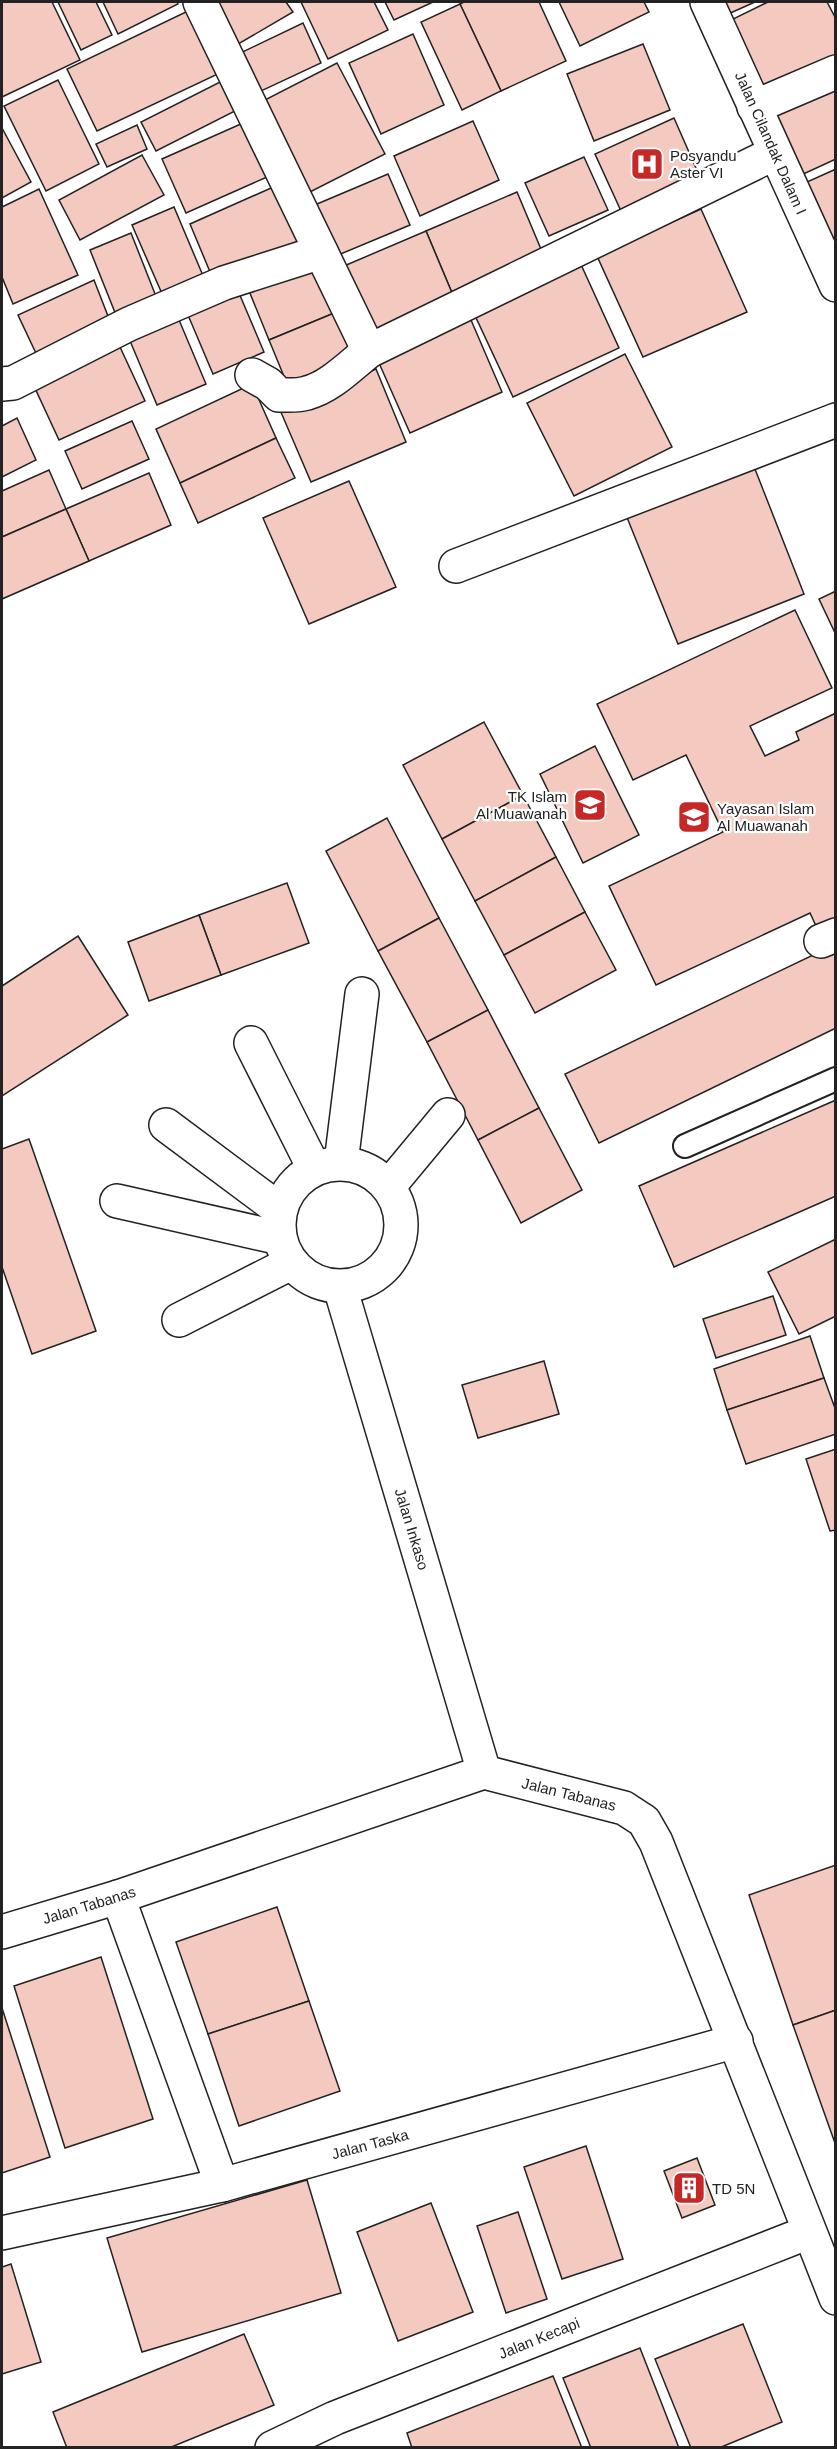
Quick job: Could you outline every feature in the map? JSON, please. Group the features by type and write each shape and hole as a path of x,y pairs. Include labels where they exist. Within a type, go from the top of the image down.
{"street":[{"path":"200,2 369,351"},
{"name":"Jalan Cilandak Dalam I","path":"707,2 836,285"},
{"path":"754,107 836,72"},
{"path":"252,375 268,384 279,395 305,394 325,385 369,351 775,153"},
{"path":"2,384 13,383 129,324 224,283 321,252"},
{"path":"456,566 836,420"},
{"path":"327,1165 362,994"},
{"path":"251,1043 327,1165"},
{"path":"389,1186 448,1115"},
{"path":"166,1125 284,1237 313,1281 340,1287 367,1281 388,1264 401,1239 401,1211 389,1186 368,1169 327,1165 292,1185 284,1237 179,1320"},
{"path":"117,1202 284,1237"},
{"name":"Jalan Inkaso","path":"340,1287 484,1772"},
{"name":"Jalan Tabanas","path":"2,1932 118,1897 484,1772 624,1808 644,1821 656,1842 736,2041 786,2177 836,2298"},
{"path":"118,1897 222,2185"},
{"name":"Jalan Taska","path":"2,2233 222,2185 736,2041"},
{"name":"Jalan Kecapi","path":"272,2448 335,2418 809,2232"}],"lane":[{"path":"685,1146 836,1079"}],"building":[{"path":"2,2 52,2 80,60 2,97"},
{"path":"58,2 96,2 112,35 81,50"},
{"path":"103,2 177,2 178,4 118,34"},
{"path":"207,2 286,2 293,12 233,47"},
{"path":"301,2 374,2 388,30 328,59"},
{"path":"385,2 433,2 394,20"},
{"path":"464,2 539,2 566,61 501,91 460,4"},
{"path":"559,2 644,2 649,12 580,46"},
{"path":"720,2 755,2 726,15"},
{"path":"768,2 827,2 836,19 836,62 767,95 731,20"},
{"path":"460,4 501,91 462,110 421,22"},
{"path":"190,10 220,73 97,131 67,69"},
{"path":"303,23 321,63 248,97 230,58"},
{"path":"413,34 444,105 381,134 349,63"},
{"path":"643,44 670,110 594,141 567,74"},
{"path":"337,63 385,154 302,196 255,105"},
{"path":"58,80 99,164 46,191 4,106"},
{"path":"224,80 239,109 156,151 141,122"},
{"path":"836,80 836,159 799,176 769,110"},
{"name":"Posyandu Aster VI","path":"674,118 699,175 621,211 595,154"},
{"path":"252,119 276,173 186,213 162,159"},
{"path":"473,121 499,180 420,216 394,156"},
{"path":"137,125 147,149 107,167 96,144"},
{"path":"2,128 31,182 2,198"},
{"path":"142,155 164,195 80,240 59,200"},
{"path":"584,157 608,210 549,236 525,183"},
{"path":"836,169 836,256 798,186"},
{"path":"388,174 410,225 331,258 310,207"},
{"path":"280,184 304,239 213,279 190,224"},
{"path":"39,189 78,275 13,304 2,277 2,207"},
{"path":"517,192 546,261 455,300 426,231"},
{"path":"174,207 204,278 163,296 132,225"},
{"path":"701,209 747,312 643,357 597,256"},
{"path":"426,231 455,300 366,338 337,269"},
{"path":"131,233 161,309 120,325 90,250"},
{"path":"317,258 339,311 269,340 245,281"},
{"path":"578,258 619,348 513,397 471,307"},
{"path":"94,280 113,329 42,366 18,315"},
{"path":"236,286 264,352 213,374 185,308"},
{"path":"174,308 206,384 157,405 125,329"},
{"path":"339,311 353,359 290,391 269,340"},
{"path":"468,313 502,392 410,433 375,354"},
{"path":"120,347 145,401 59,440 34,386"},
{"path":"625,354 672,447 574,496 527,403"},
{"path":"376,369 406,442 311,482 280,410"},
{"path":"252,384 276,438 180,483 156,429"},
{"path":"17,418 36,460 2,477 2,426"},
{"path":"132,421 149,459 82,489 65,451"},
{"path":"276,438 295,478 198,523 180,483"},
{"path":"753,464 804,594 678,644 626,515"},
{"path":"49,470 66,509 2,537 2,491"},
{"path":"149,473 171,525 89,561 66,509"},
{"path":"349,481 396,587 309,624 263,518"},
{"path":"66,509 89,561 2,599 2,537"},
{"path":"836,591 836,635 819,599"},
{"name":"Yayasan Islam Al Muawanah","path":"795,610 832,688 750,726 765,756 799,740 796,732 836,713 836,919 817,928 810,913 656,985 609,886 723,832 686,755 633,780 597,704"},
{"path":"484,722 523,795 442,839 403,765"},
{"name":"TK Islam Al Muawanah","path":"595,746 639,835 583,863 540,774"},
{"path":"523,795 556,857 475,901 442,839"},
{"path":"387,818 439,918 378,951 326,851"},
{"path":"556,857 585,912 504,955 475,901"},
{"path":"287,883 309,943 221,975 199,915"},
{"path":"585,912 616,970 535,1013 504,955"},
{"path":"199,915 221,975 149,1001 128,942"},
{"path":"439,918 488,1010 427,1042 378,951"},
{"path":"78,936 128,1015 2,1096 2,986"},
{"path":"836,944 836,1028 599,1143 565,1074"},
{"path":"488,1010 539,1108 478,1140 427,1042"},
{"path":"836,1100 836,1196 674,1267 639,1186"},
{"path":"539,1108 582,1190 521,1223 478,1140"},
{"path":"29,1139 96,1331 32,1354 2,1267 2,1149"},
{"path":"836,1239 836,1316 799,1334 768,1272"},
{"path":"773,1296 786,1335 716,1358 703,1319"},
{"path":"810,1336 824,1378 727,1410 714,1369"},
{"path":"544,1361 559,1414 478,1438 462,1385"},
{"path":"824,1378 836,1411 836,1434 746,1464 727,1410"},
{"path":"836,1449 836,1530 830,1531 806,1459"},
{"path":"836,1865 836,2010 793,2025 749,1895"},
{"path":"277,1907 309,2001 208,2034 176,1942"},
{"path":"101,1957 153,2119 65,2148 14,1986"},
{"path":"309,2001 340,2091 239,2126 208,2034"},
{"path":"2,2008 50,2157 2,2173"},
{"path":"836,2010 836,2146 793,2025"},
{"path":"586,2146 623,2259 562,2279 524,2167"},
{"name":"TD 5N","path":"697,2158 715,2205 682,2218 664,2171"},
{"path":"307,2180 341,2293 142,2352 107,2238"},
{"path":"431,2203 473,2312 398,2341 357,2232"},
{"path":"518,2212 547,2299 506,2313 477,2226"},
{"path":"11,2264 41,2362 2,2374 2,2267"},
{"path":"743,2324 782,2422 719,2448 691,2448 655,2359"},
{"path":"244,2334 274,2405 169,2448 67,2448 53,2412"},
{"path":"640,2348 679,2448 591,2448 563,2378"},
{"path":"553,2376 582,2448 412,2448 407,2433"}],"place":[{"name":"Posyandu Aster VI","path":"647,164"},
{"name":"TK Islam Al Muawanah","path":"590,805"},
{"name":"Yayasan Islam Al Muawanah","path":"694,817"},
{"name":"TD 5N","path":"689,2188"}]}
